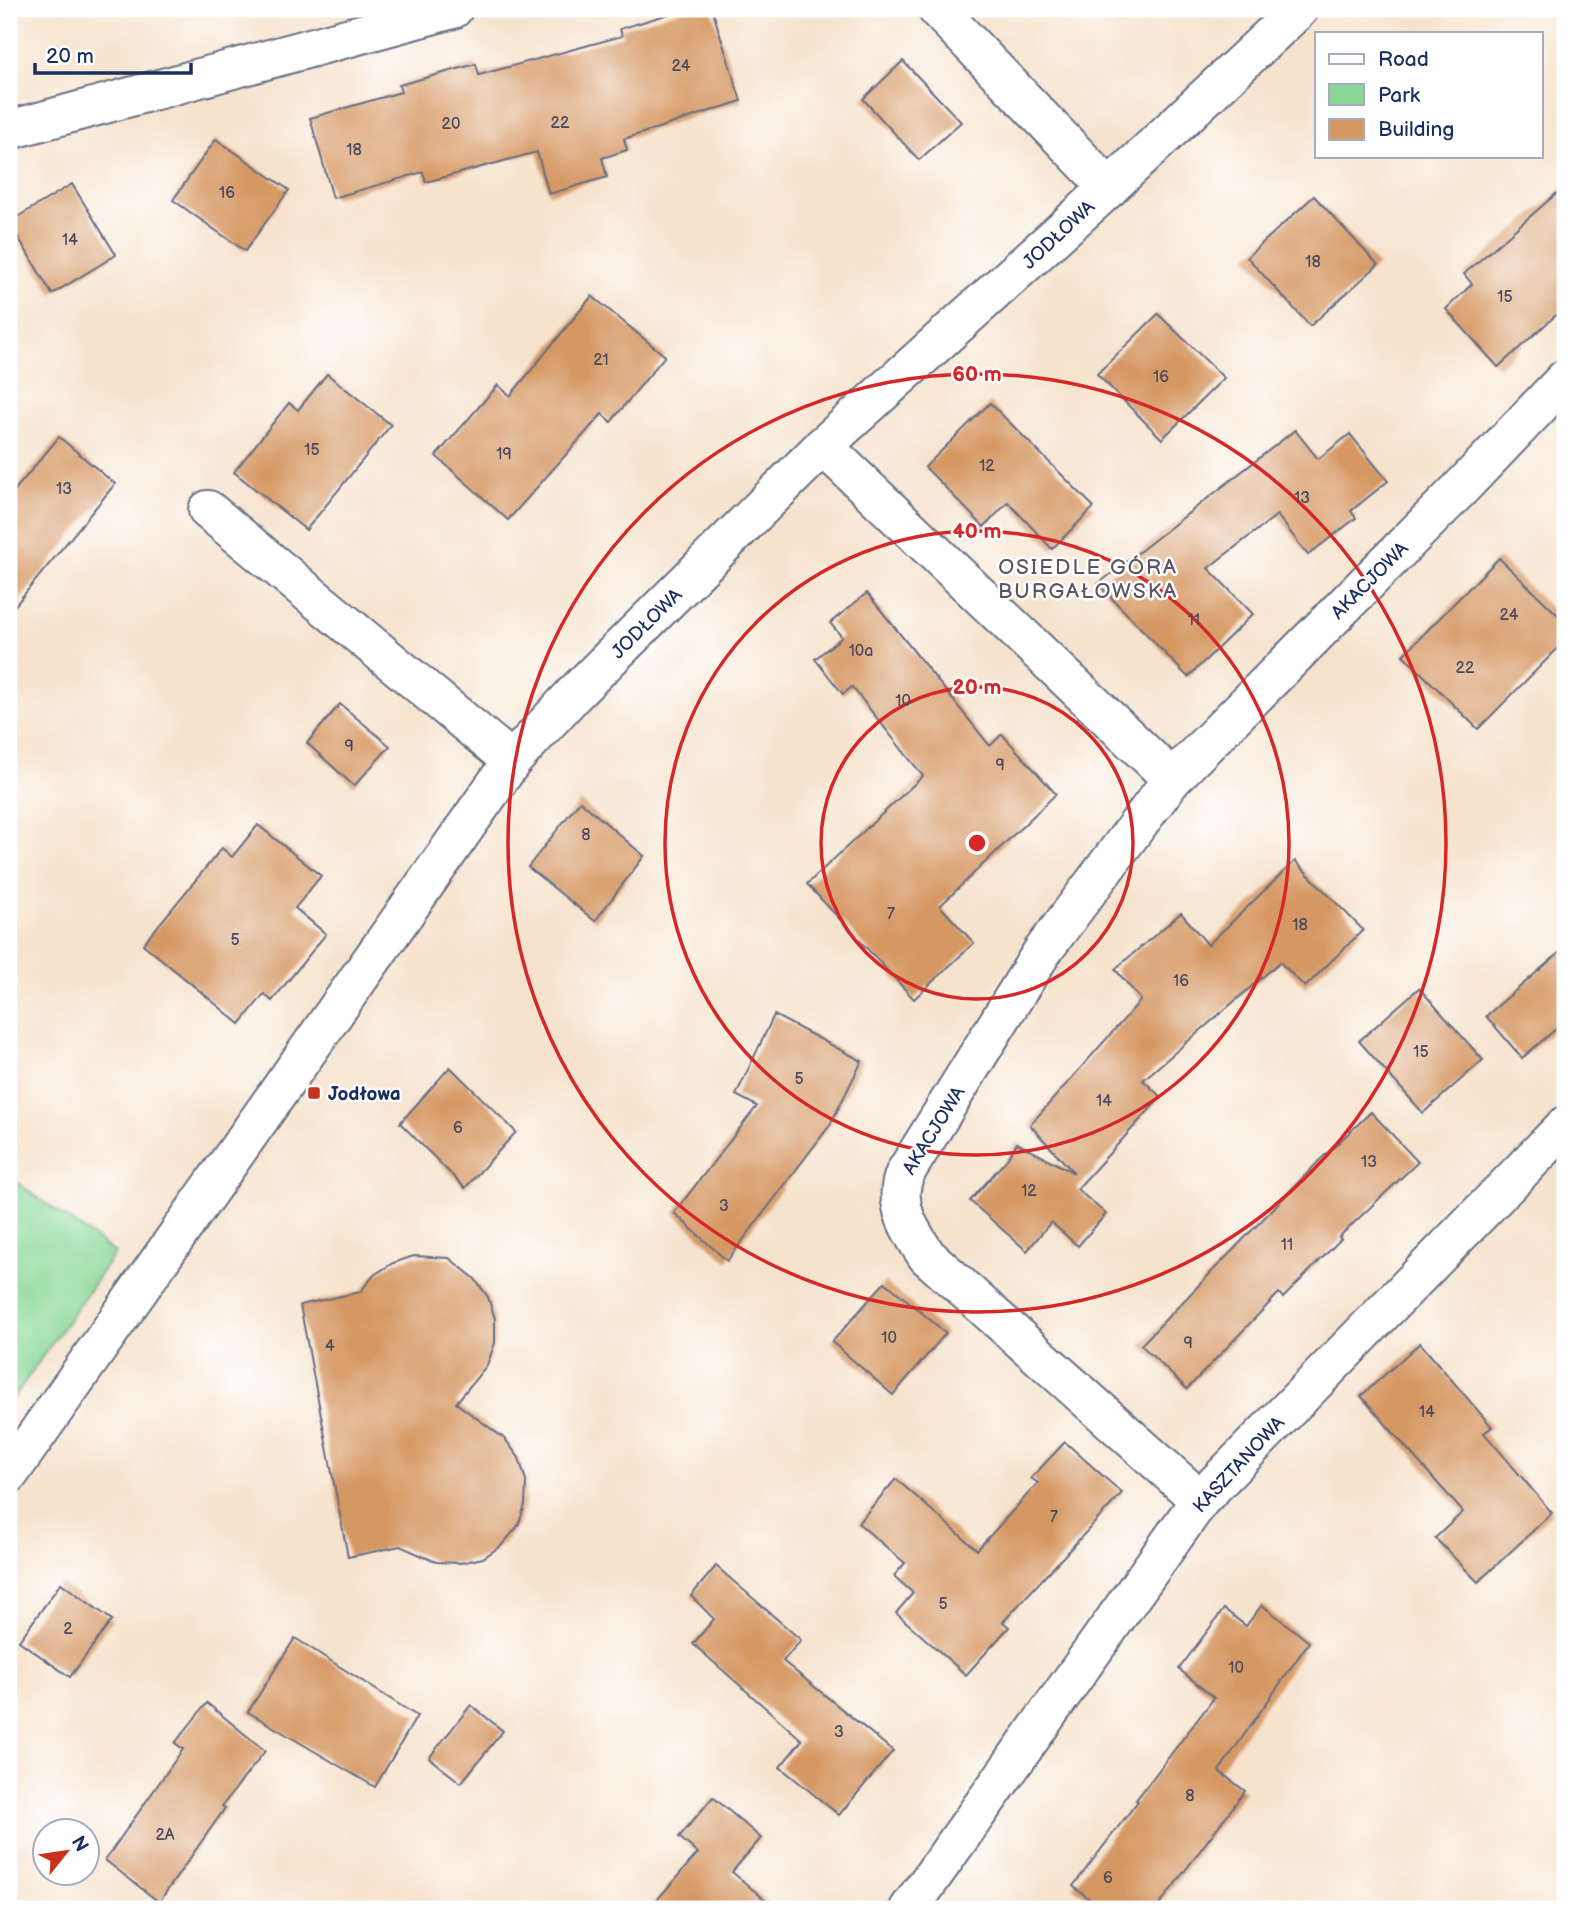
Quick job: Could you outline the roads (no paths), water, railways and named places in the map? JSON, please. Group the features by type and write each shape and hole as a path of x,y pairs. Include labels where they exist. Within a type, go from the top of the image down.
{"street":[{"path":"9,130 453,9"},
{"path":"937,9 1109,188"},
{"name":"JODŁOWA","path":"9,1474 512,761 573,695 823,446 1109,188 1299,9"},
{"name":"AKACJOWA","path":"1200,1500 927,1256 908,1224 900,1203 899,1186 1042,953 1172,779 1565,379"},
{"path":"823,446 1172,779"},
{"path":"208,510 512,761"},
{"name":"KASZTANOWA","path":"909,1909 1200,1500 1565,1126"}],"place":[{"name":"Jodłowa","path":"314,1093"}],"district":[{"name":"OSIEDLE GÓRA BURGAŁOWSKA","path":"1088,579"}]}
